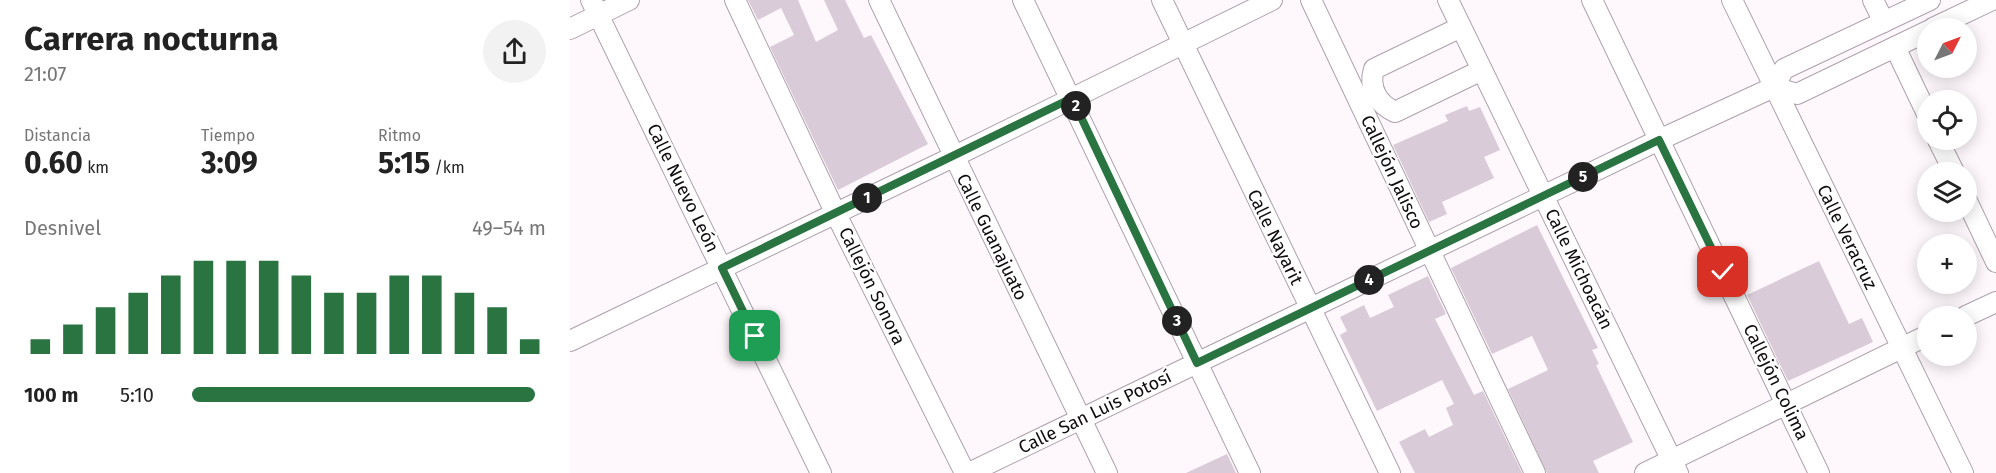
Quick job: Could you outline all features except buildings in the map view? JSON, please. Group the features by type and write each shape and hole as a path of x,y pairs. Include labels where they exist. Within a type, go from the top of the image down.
{"street":[{"path":"570,29 595,7 629,0"},
{"name":"Callejón Sonora","path":"735,0 835,213 967,473"},
{"name":"Calle Guanajuato","path":"879,0 1107,473"},
{"path":"1023,0 1250,473"},
{"name":"Calle Nayarit","path":"1162,0 1389,473"},
{"path":"570,340 953,157 1272,0"},
{"name":"Callejón Jalisco","path":"1311,0 1535,473"},
{"name":"Calle Michoacán","path":"1448,0 1675,466"},
{"name":"Callejón Colima","path":"1592,0 1819,473"},
{"name":"Calle Veracruz","path":"1732,0 1963,473"},
{"path":"1873,0 1884,22"},
{"name":"Calle San Luis Potosí","path":"967,473 1659,140 1774,87 1784,69 1930,0"},
{"path":"1954,18 1992,0"},
{"name":"Calle Nuevo León","path":"595,7 821,473"},
{"path":"1461,27 1374,69 1371,78 1376,95 1385,107 1395,112 1482,70"},
{"path":"1774,87 1797,94 1917,36"},
{"path":"1895,47 1917,93"},
{"path":"1977,222 1996,262"},
{"path":"1977,311 1996,302"},
{"path":"1645,473 1675,466 1786,404 1917,340"}],"route":[{"path":"755,336 722,268 1072,98 1197,363 1659,140 1723,272"}]}
